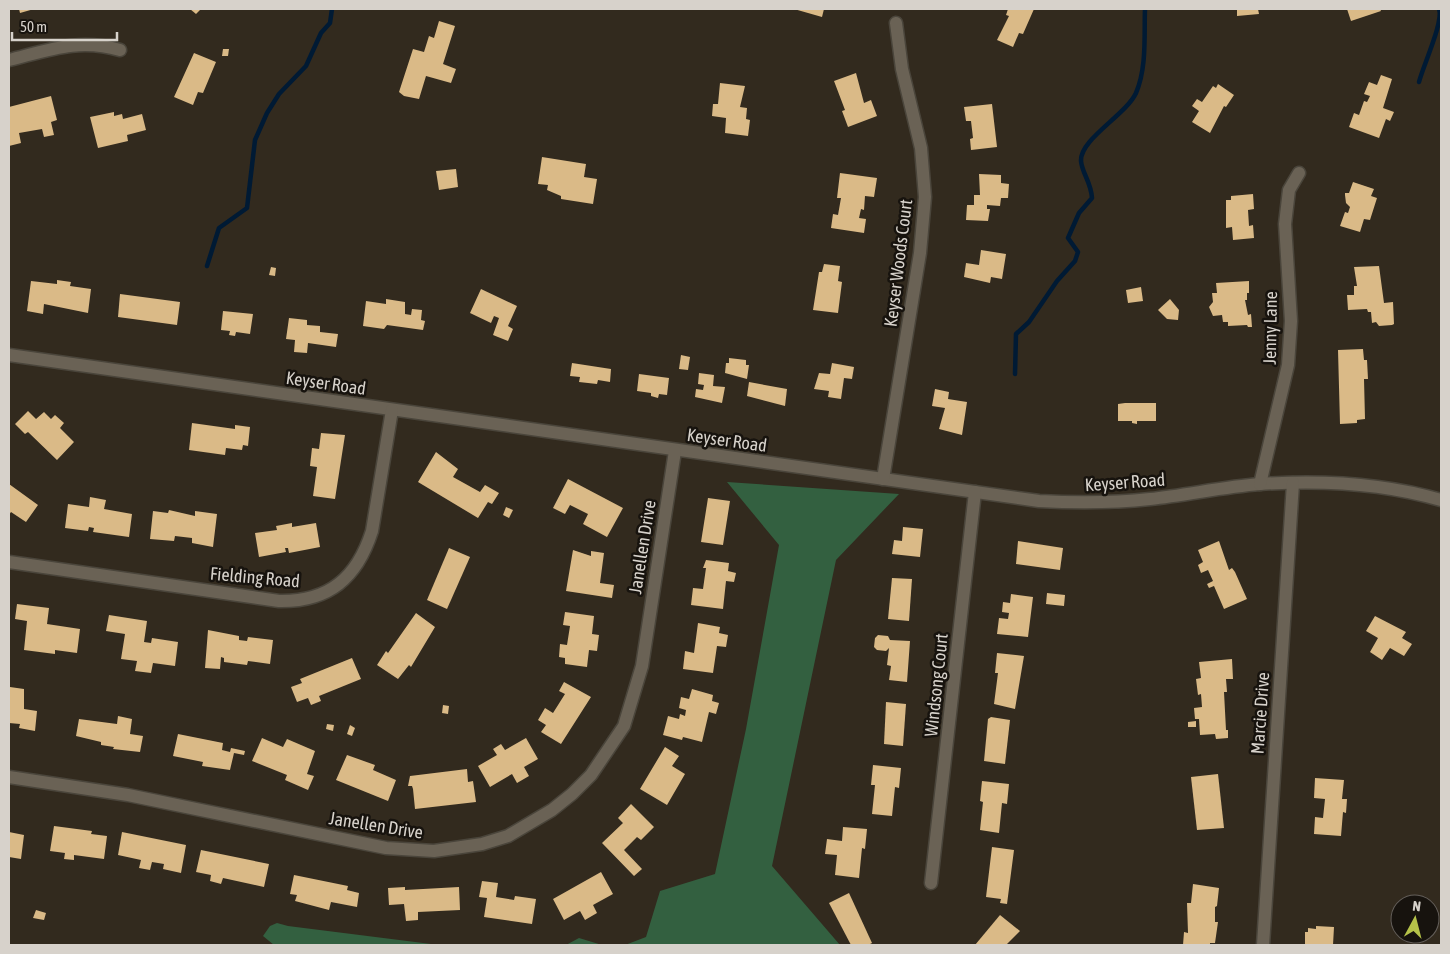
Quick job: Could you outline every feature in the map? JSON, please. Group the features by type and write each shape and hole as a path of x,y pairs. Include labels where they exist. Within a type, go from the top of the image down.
{"street":[{"name":"Keyser Woods Court","path":"883,479 920,253 925,197 921,148 901,62 896,23"},
{"path":"9,60 67,45 85,43 103,45 120,50"},
{"name":"Jenny Lane","path":"1260,484 1288,365 1291,321 1285,224 1289,190 1299,173"},
{"name":"Keyser Road","path":"9,355 675,451 1039,500 1097,503 1152,499 1260,484 1293,483 1379,487 1441,500"},
{"name":"Fielding Road","path":"9,562 279,601 307,599 321,594 342,582 360,563 367,549 372,532 392,410"},
{"name":"Janellen Drive","path":"9,777 128,795 405,850 434,851 460,848 508,836 552,810 572,794 600,763 624,726 642,666 675,451"},
{"name":"Marcie Drive","path":"1263,945 1293,483"},
{"name":"Windsong Court","path":"931,883 975,492"}],"green space":[{"path":"727,482 899,494 836,560 772,866 840,945 625,945 646,937 660,891 715,874 746,729 779,545"},
{"path":"277,923 439,945 274,945 263,936 270,926"},
{"path":"579,938 602,945 566,945"}],"building":[{"path":"19,9 34,9 20,13"},
{"path":"190,9 201,9 196,14"},
{"path":"794,9 824,9 822,17"},
{"path":"1008,9 1034,9 1023,34 1019,33 1013,47 997,40 1009,16 1006,15"},
{"path":"1237,9 1258,9 1259,14 1237,16"},
{"path":"1347,9 1380,9 1381,11 1351,21"},
{"path":"439,21 455,26 443,64 456,69 451,83 426,76 419,99 404,96 399,92 413,49 424,52 429,36 434,38"},
{"path":"223,49 229,49 228,56 222,56"},
{"path":"194,53 216,62 203,93 198,92 193,105 174,97"},
{"path":"856,73 864,103 871,100 877,116 848,127 842,111 845,110 834,81"},
{"path":"1381,75 1392,79 1383,108 1394,112 1390,121 1386,119 1379,138 1349,127 1354,113 1359,115 1364,101 1367,102 1370,96 1364,94 1369,82 1377,85"},
{"path":"720,83 745,86 740,107 747,108 746,119 750,120 748,136 725,133 726,118 712,116 713,104 718,104"},
{"path":"1218,84 1234,95 1226,107 1224,106 1210,133 1192,122 1199,111 1192,106 1197,99 1202,102 1213,86 1216,88"},
{"path":"51,96 57,120 51,122 54,135 44,137 42,129 19,133 21,143 9,146 9,107"},
{"path":"992,104 997,147 971,150 970,139 973,138 971,121 966,121 964,107"},
{"path":"114,112 114,116 122,114 123,119 142,114 146,130 127,135 128,141 98,148 90,117"},
{"path":"542,157 586,164 584,177 597,179 593,204 561,199 561,196 547,190 548,185 538,184"},
{"path":"456,169 458,187 439,190 436,171"},
{"path":"840,173 877,178 874,197 865,196 864,210 861,209 859,218 866,219 864,233 831,228 833,214 838,215 841,198 837,198"},
{"path":"979,174 1001,175 1001,183 1009,184 1008,198 1001,198 1000,206 987,205 987,209 990,209 988,221 966,220 967,205 974,205 974,195 980,195"},
{"path":"1353,182 1374,189 1371,196 1377,198 1370,220 1364,219 1360,232 1340,226 1345,212 1348,213 1350,207 1346,203 1345,193 1349,193"},
{"path":"1253,194 1254,209 1248,210 1249,226 1253,225 1254,238 1233,240 1232,227 1226,228 1226,200 1231,200 1231,196"},
{"path":"981,250 1006,254 1002,279 991,277 990,283 964,277 966,263 979,265"},
{"path":"824,264 840,266 838,281 842,282 838,313 813,310 819,272 822,272"},
{"path":"1379,266 1384,303 1393,302 1394,324 1392,325 1379,326 1376,322 1372,323 1371,312 1368,312 1367,309 1348,310 1347,295 1354,295 1354,286 1357,286 1354,267"},
{"path":"271,267 276,268 275,276 269,275"},
{"path":"57,280 71,282 70,286 91,289 88,313 44,304 43,314 27,311 31,281 57,284"},
{"path":"1249,281 1249,293 1247,293 1247,300 1245,300 1248,315 1251,314 1252,327 1247,325 1228,326 1228,322 1223,322 1222,315 1213,316 1209,307 1213,302 1212,293 1217,293 1216,283"},
{"path":"1141,287 1143,301 1128,303 1126,290"},
{"path":"481,289 517,306 508,326 513,329 508,341 493,335 499,318 494,316 491,323 470,313"},
{"path":"120,294 180,302 177,325 118,317"},
{"path":"386,299 405,302 405,314 411,315 412,309 422,310 421,320 425,321 423,330 387,325 384,329 363,326 366,301 386,304"},
{"path":"1170,299 1179,310 1178,320 1167,319 1158,310"},
{"path":"223,311 253,314 250,334 236,332 235,336 229,335 230,331 221,330"},
{"path":"289,318 307,320 307,325 320,326 320,332 338,334 336,347 308,343 307,353 294,352 295,340 286,339"},
{"path":"1363,349 1364,360 1367,360 1368,379 1364,379 1365,419 1357,420 1357,423 1340,424 1338,350"},
{"path":"681,355 690,357 688,370 679,369"},
{"path":"729,358 746,360 746,365 749,365 747,379 725,373 726,363 729,363"},
{"path":"572,363 611,369 610,382 598,380 597,384 579,382 580,377 570,376"},
{"path":"832,363 854,367 852,379 844,378 841,399 828,397 829,391 814,389 819,373 830,374"},
{"path":"699,373 714,375 713,386 725,387 722,403 695,397 696,389 703,390 704,385 698,384"},
{"path":"639,374 669,378 667,395 659,394 658,398 651,396 651,393 637,391"},
{"path":"749,382 787,389 785,406 747,396"},
{"path":"935,389 949,392 948,399 967,402 962,435 939,429 945,408 932,406"},
{"path":"1156,403 1156,421 1137,421 1137,424 1132,423 1132,421 1118,421 1118,404"},
{"path":"28,411 36,419 44,412 51,419 55,415 64,423 60,428 74,442 57,460 28,432 25,434 15,424"},
{"path":"192,423 235,429 235,425 250,427 248,446 243,445 242,450 226,448 225,455 189,450"},
{"path":"321,433 345,435 335,499 313,496 317,467 310,466 312,448 319,449"},
{"path":"436,452 458,469 453,477 480,492 485,485 499,493 492,504 488,502 478,518 418,482"},
{"path":"568,479 623,508 607,537 583,524 588,514 570,505 565,514 553,508"},
{"path":"9,484 38,505 26,522 11,512 9,515"},
{"path":"90,497 106,500 104,509 132,514 129,537 93,532 94,528 89,527 88,531 65,528 68,504 89,507"},
{"path":"708,498 730,501 723,545 701,542"},
{"path":"506,507 513,510 509,518 503,515"},
{"path":"169,510 195,516 195,511 217,514 213,547 192,543 192,538 175,536 174,541 150,539 153,511 168,513"},
{"path":"292,523 292,527 316,523 320,547 289,553 288,548 285,548 286,552 259,557 255,533 277,530 276,526"},
{"path":"903,527 923,529 920,557 892,554 894,540 902,541"},
{"path":"1018,541 1063,548 1060,570 1016,564"},
{"path":"1219,541 1229,570 1232,568 1235,572 1247,599 1224,609 1214,586 1209,588 1207,584 1213,581 1208,570 1201,573 1198,565 1203,562 1198,550"},
{"path":"449,548 470,557 447,609 427,600"},
{"path":"573,550 591,556 591,551 604,553 600,583 614,585 612,598 566,591"},
{"path":"706,560 729,563 728,571 736,573 734,582 726,581 723,609 691,605 693,588 703,589 706,568 703,568"},
{"path":"892,578 912,579 909,621 888,619"},
{"path":"1047,593 1065,595 1064,606 1046,604"},
{"path":"1011,594 1033,597 1028,637 997,634 999,618 1008,619 1009,613 1002,612 1003,602 1010,603"},
{"path":"17,604 49,608 47,624 80,629 77,653 55,650 55,654 24,650 27,621 15,619"},
{"path":"565,612 594,616 592,634 599,635 597,651 589,650 587,667 565,664 565,658 559,657 560,644 567,645 570,626 563,625"},
{"path":"416,613 435,627 411,667 409,665 398,679 377,665 386,651 388,653"},
{"path":"109,615 147,621 144,642 151,643 152,638 178,642 175,666 153,663 151,673 135,671 137,661 121,659 125,634 106,631"},
{"path":"1375,616 1406,632 1402,638 1412,644 1404,656 1390,648 1382,660 1370,652 1378,638 1366,631"},
{"path":"698,623 720,627 719,633 728,635 726,647 717,646 713,673 683,669 685,651 694,653"},
{"path":"208,630 239,636 239,640 247,641 248,637 273,640 270,664 248,661 247,665 224,662 224,658 221,657 220,669 205,668"},
{"path":"878,635 888,636 890,640 910,641 907,682 889,680 891,666 887,665 889,648 886,651 877,650 874,647 875,638"},
{"path":"997,653 1024,656 1015,709 994,704 998,673 995,673"},
{"path":"352,658 361,679 319,696 321,701 311,705 308,698 297,702 291,687 302,683 300,679"},
{"path":"1232,659 1233,679 1226,679 1227,692 1224,692 1228,738 1216,739 1215,734 1200,735 1199,719 1195,719 1194,708 1202,707 1201,694 1198,695 1196,679 1201,678 1199,662"},
{"path":"564,682 591,697 561,744 541,732 546,725 538,720 545,708 553,713 565,694 559,691"},
{"path":"10,687 24,689 24,709 37,711 35,731 19,728 20,724 9,723"},
{"path":"692,689 713,695 712,701 719,703 716,714 709,712 702,742 683,737 682,740 663,735 668,716 679,719 680,714 685,716 686,710 679,708 681,697 689,699"},
{"path":"886,702 906,704 903,746 884,744"},
{"path":"443,705 449,706 448,714 442,713"},
{"path":"118,716 132,719 130,734 143,736 140,752 113,749 114,747 101,745 101,742 76,736 79,719 117,724"},
{"path":"991,717 1010,720 1005,764 984,761 988,719"},
{"path":"1196,721 1196,727 1188,727 1188,722"},
{"path":"327,724 334,725 333,731 326,729"},
{"path":"350,725 355,728 352,736 347,734"},
{"path":"178,734 223,743 222,750 230,752 231,748 245,751 244,755 234,753 230,770 202,766 203,762 173,756"},
{"path":"262,738 283,747 287,739 315,751 307,774 314,776 308,790 285,780 287,775 252,761"},
{"path":"526,738 538,759 524,767 529,776 517,783 512,774 490,787 478,766 497,755 493,749 501,744 505,750"},
{"path":"665,747 679,756 672,766 685,774 667,805 640,789"},
{"path":"347,755 375,765 373,770 396,780 388,801 336,780"},
{"path":"873,765 901,768 899,788 895,787 892,816 872,814 875,785 871,785"},
{"path":"467,769 468,782 473,781 476,802 415,809 413,789 412,786 408,786 410,776"},
{"path":"1218,774 1224,828 1197,830 1191,777"},
{"path":"1315,778 1344,780 1342,799 1347,799 1346,813 1343,812 1341,836 1314,834 1315,817 1323,818 1325,799 1314,798"},
{"path":"982,781 1009,784 1007,804 1002,803 999,833 980,830 983,802 980,801"},
{"path":"631,804 654,827 641,840 637,837 624,850 642,869 634,876 602,843 623,823 618,818"},
{"path":"54,826 92,831 91,834 107,836 104,859 74,855 74,860 64,859 65,853 50,851"},
{"path":"843,827 867,829 865,849 862,848 859,878 835,875 837,855 825,854 827,839 842,841"},
{"path":"9,832 24,835 21,859 9,857"},
{"path":"122,832 186,845 181,873 163,869 164,864 152,862 150,870 139,868 141,860 118,855"},
{"path":"992,847 1014,850 1007,904 1000,903 1001,899 986,897"},
{"path":"201,850 269,864 264,887 223,878 221,884 210,881 211,875 196,872"},
{"path":"601,872 613,894 593,905 597,913 585,920 580,911 564,920 553,899"},
{"path":"294,875 348,886 347,890 359,893 357,907 331,902 329,910 295,901 297,895 290,894"},
{"path":"482,881 498,883 496,897 514,900 515,896 536,899 532,924 484,917 487,898 479,897"},
{"path":"1193,884 1219,888 1217,906 1215,907 1215,922 1218,922 1215,943 1210,943 1210,945 1183,945 1184,932 1188,933 1187,903 1191,903"},
{"path":"405,887 405,890 459,887 460,910 418,912 418,920 406,921 404,904 389,905 388,888"},
{"path":"849,893 872,943 868,945 851,945 829,903"},
{"path":"36,910 46,913 44,920 33,918"},
{"path":"1000,915 1020,931 1006,945 975,945"},
{"path":"1316,926 1334,927 1333,945 1305,945 1305,932 1308,932 1308,928 1316,929"}],"waterway":[{"path":"207,266 219,228 247,208 255,140 267,113 279,94 306,66 321,33 330,23 332,9"},
{"path":"1015,374 1016,334 1029,322 1057,281 1075,261 1078,252 1068,238 1079,213 1092,198 1081,161 1083,153 1095,136 1131,101 1140,83 1145,41 1145,9"},
{"path":"1419,82 1439,23 1439,9"}]}
